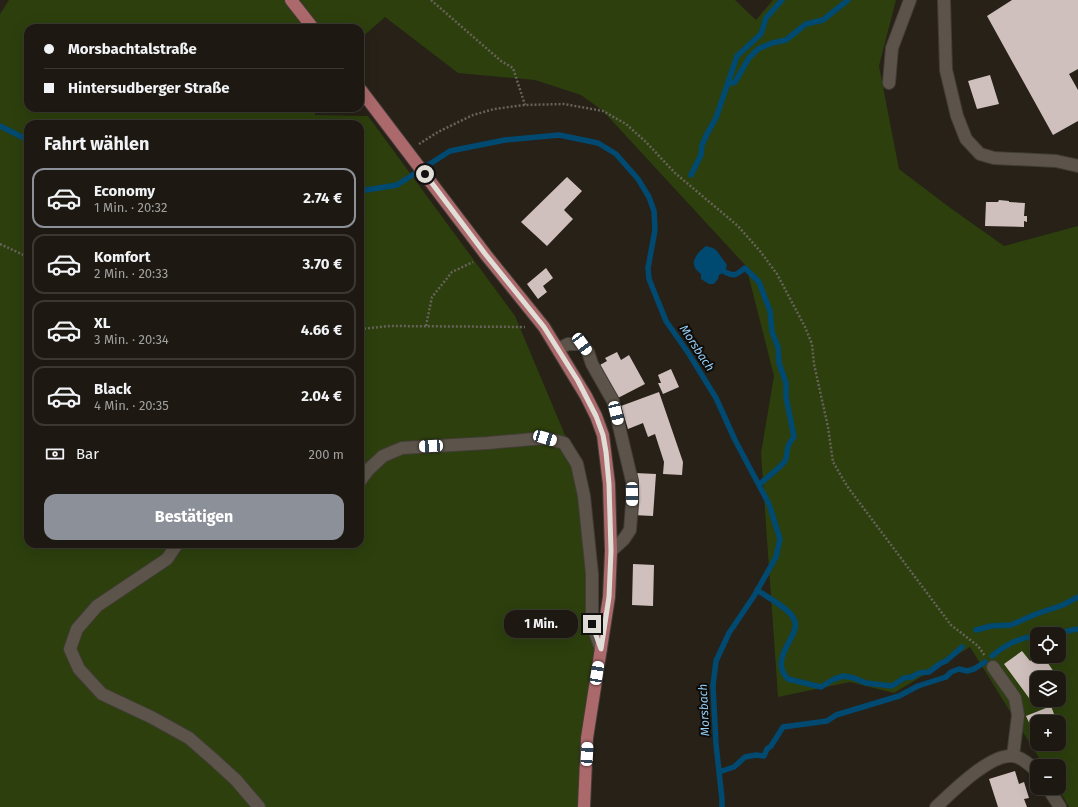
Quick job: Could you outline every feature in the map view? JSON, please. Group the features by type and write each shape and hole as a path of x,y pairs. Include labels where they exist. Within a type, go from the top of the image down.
{"main road":[{"path":"291,0 310,24"},
{"path":"364,94 486,255 544,327 578,381 596,416 603,435 609,484 611,551 609,597 587,738 584,807"}],"street":[{"path":"889,83 892,48 910,0"},
{"path":"944,0 946,70 957,116 966,139 980,154 994,158 1056,161 1078,166"},
{"path":"558,349 568,344 582,344 588,352 592,364 613,400 632,481 632,504 630,530 624,539 611,551"},
{"path":"364,476 383,456 402,448 545,438 564,443 577,464 584,496 592,574 592,624 601,649"},
{"path":"174,548 167,559 97,606 77,629 70,649 79,670 102,694 151,717 189,738 236,780 259,807"},
{"path":"993,667 1015,698 1018,715 1013,756"},
{"path":"936,807 954,790 991,761 1003,756 1013,756 1022,760 1030,766"},
{"path":"1052,795 1060,807"}],"path":[{"path":"431,0 501,61 513,68 525,105"},
{"path":"410,155 438,132 473,115 494,109 525,105 564,104 603,111 626,124 646,142 675,173 738,226 760,251 776,274 805,327 812,344 814,364 828,427 833,462 847,486 951,625 978,646 993,667"},
{"path":"0,244 24,255"},
{"path":"426,326 432,297 452,272 486,255"},
{"path":"364,329 390,326 544,327"}],"green space":[{"path":"9,0 735,0 756,20 773,0 896,0 879,66 899,169 1004,246 1078,226 1078,807 1069,807 1062,795 1066,795 1066,759 1040,759 1035,751 1066,751 1066,715 1030,715 1030,743 970,647 894,693 850,682 778,697 761,453 774,376 746,266 603,111 581,95 535,80 458,73 385,17 364,35 364,24 24,24 24,112 315,112 315,115 368,116 515,316 589,492 600,667 585,807 0,807 0,14"}],"water":[{"path":"706,246 717,251 727,265 725,272 719,275 714,284 709,284 701,279 701,274 694,267 694,259"}],"building":[{"path":"1012,0 1078,0 1078,69 1069,74 1078,90 1078,121 1053,135 987,16"},
{"path":"990,75 999,104 977,109 968,81"},
{"path":"567,177 582,191 564,210 573,219 547,246 521,222"},
{"path":"999,200 1025,203 1024,216 1027,216 1027,222 1024,221 1024,227 985,226 986,202 998,202"},
{"path":"546,268 553,278 543,286 547,292 538,299 527,284"},
{"path":"617,352 621,360 629,355 645,384 616,399 601,370 603,370 600,365 607,361 605,358"},
{"path":"671,369 679,387 663,394 658,383 661,383 658,375"},
{"path":"659,392 683,462 682,475 663,474 664,462 655,434 648,437 643,423 628,429 621,406"},
{"path":"635,473 656,474 653,516 633,515"},
{"path":"633,564 654,565 653,606 632,605"},
{"path":"1022,651 1030,663 1048,663 1053,671 1030,671 1029,698 1004,664"},
{"path":"1048,707 1051,707 1054,715 1030,715 1030,725 1026,716"},
{"path":"1015,771 1019,784 1024,782 1029,798 1024,799 1027,807 998,807 989,779"}],"waterway":[{"path":"691,175 701,155 702,145 716,118 737,56 761,34 766,18 782,0"},
{"path":"728,84 735,82 749,58 758,49 772,43 786,40 806,24 823,20 848,0"},
{"name":"Morsbach","path":"0,126 24,138"},
{"name":"Morsbach","path":"364,190 397,185 450,151 505,140 559,135 598,143 616,154 638,179 649,197 654,211 655,230 648,268 649,279 666,321 689,354 716,398 735,440 769,504 780,539 776,557 754,596 729,633 716,661 713,686 716,744 722,807"},
{"path":"725,272 735,274 745,268 759,282 770,311 772,332 778,347 779,363 786,383 786,397 794,437 788,447 785,461 759,485"},
{"path":"757,590 783,607 794,619 794,631 782,658 781,665 783,672 788,679 821,687 834,679 844,676 866,683 892,686 904,678 912,677 919,673 929,672 946,661 962,647"},
{"path":"976,630 991,626 1011,625 1036,614 1063,605 1078,597"},
{"path":"1066,631 1078,629"},
{"path":"992,656 1013,642 1030,637"},
{"path":"719,772 734,767 745,757 756,755 764,756 767,749 771,746 783,727 827,721 836,715 899,696 918,686 946,677 951,672 959,669 967,671 974,669 985,662"}],"route":[{"path":"425,174 486,255 544,327 578,381 596,416 603,435 606,452 609,484 611,551 609,597 601,649 592,624"}]}
